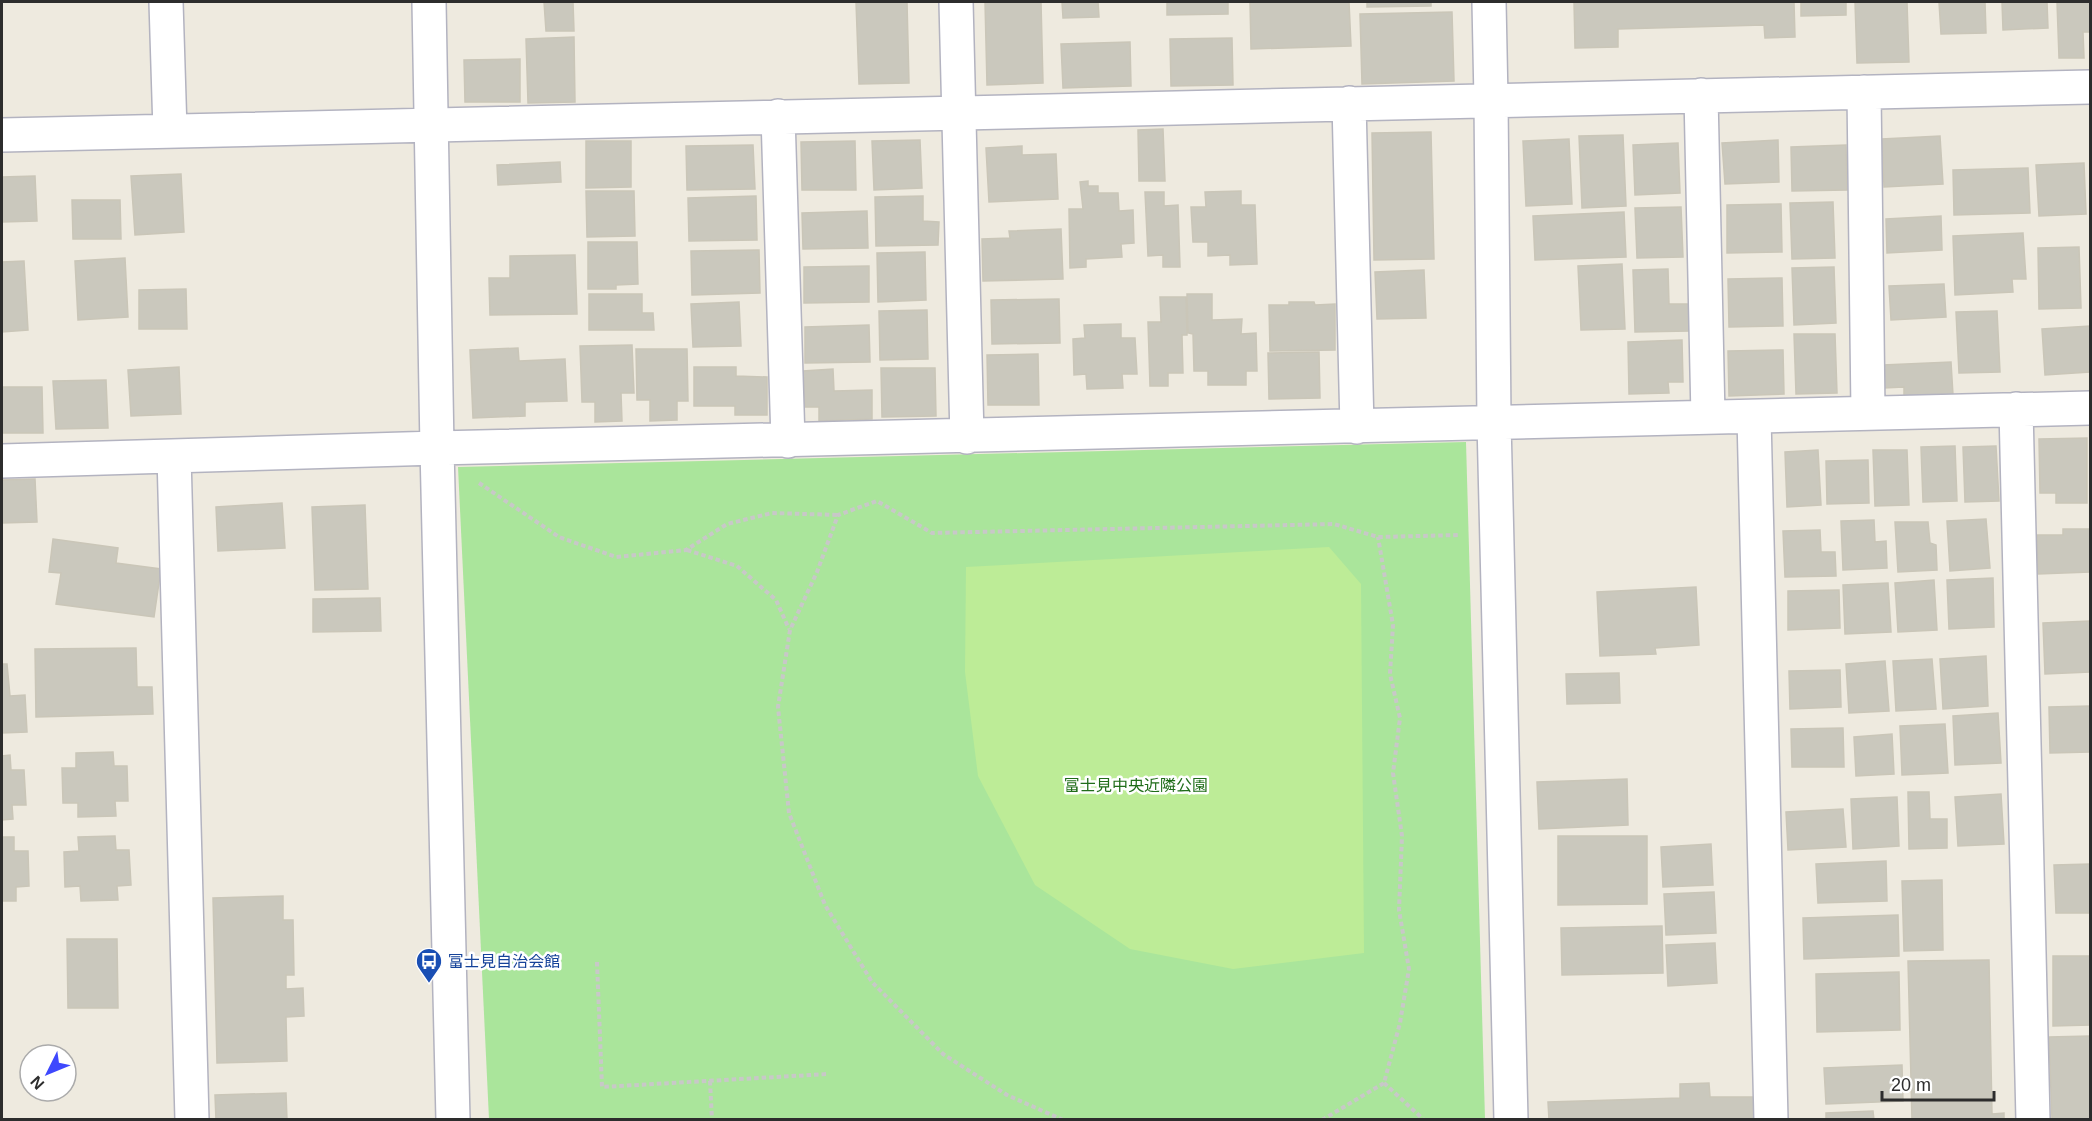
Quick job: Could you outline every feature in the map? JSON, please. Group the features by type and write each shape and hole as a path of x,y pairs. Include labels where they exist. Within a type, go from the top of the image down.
{"street":[{"path":"166,2 170,130"},
{"path":"429,2 453,1119"},
{"path":"956,2 967,437"},
{"path":"1489,2 1494,422 1511,1119"},
{"path":"2,135 2091,87"},
{"path":"1864,92 1868,412"},
{"path":"1701,95 1708,417"},
{"path":"1349,103 1357,427"},
{"path":"778,116 788,441"},
{"path":"2,461 437,448 967,437 2091,408"},
{"path":"2016,409 2033,1119"},
{"path":"1754,417 1771,1119"},
{"path":"174,456 192,1119"}],"path":[{"path":"479,483 559,537 616,557 686,550 737,566 776,600 790,630"},
{"path":"686,550 727,524 772,513 838,515 878,501 932,533 1335,524 1378,537 1465,534"},
{"path":"838,515 817,572 790,630 778,707 789,813 825,905 872,982 943,1054 1006,1095 1063,1119"},
{"path":"1322,1119 1384,1083 1400,1023 1409,969 1399,910 1402,836 1393,773 1400,718 1390,674 1393,626 1378,537"},
{"path":"597,962 602,1087 828,1074"},
{"path":"710,1081 712,1119"},
{"path":"1384,1083 1424,1119"}],"green space":[{"name":"富士見中央近隣公園","path":"1466,442 1485,1119 489,1119 458,467"},
{"path":"1329,547 1361,584 1364,953 1233,969 1130,949 1035,885 978,776 965,672 966,567"}],"building":[{"path":"544,2 573,2 574,31 546,31"},
{"path":"856,2 907,2 909,83 859,84"},
{"path":"985,2 1041,2 1043,83 987,85"},
{"path":"1062,2 1098,2 1099,17 1063,18"},
{"path":"1167,2 1228,2 1228,14 1167,15"},
{"path":"1250,2 1349,2 1351,46 1251,49"},
{"path":"1367,2 1431,2 1431,6 1367,7"},
{"path":"1574,2 1794,2 1795,37 1765,38 1764,25 1618,29 1618,47 1575,48"},
{"path":"1801,2 1846,2 1846,15 1801,16"},
{"path":"1855,2 1907,2 1909,62 1857,63"},
{"path":"1939,2 1985,2 1986,33 1941,34"},
{"path":"2002,2 2047,2 2048,28 2003,30"},
{"path":"2057,2 2090,2 2090,32 2083,32 2084,58 2059,58"},
{"path":"1452,12 1454,81 1362,84 1360,14"},
{"path":"574,37 575,102 528,103 526,39"},
{"path":"1232,38 1233,85 1171,86 1170,39"},
{"path":"1130,42 1131,86 1063,88 1061,44"},
{"path":"520,59 520,102 465,102 464,60"},
{"path":"1163,129 1165,181 1139,181 1138,130"},
{"path":"1431,132 1434,259 1374,260 1372,133"},
{"path":"1623,135 1626,206 1582,208 1579,136"},
{"path":"1940,136 1943,184 1884,187 1882,139"},
{"path":"1569,139 1572,204 1526,206 1523,141"},
{"path":"920,140 922,188 874,190 872,141"},
{"path":"1778,140 1779,182 1725,184 1722,143"},
{"path":"586,141 631,141 631,187 586,188"},
{"path":"855,141 856,190 802,190 801,142"},
{"path":"1678,143 1680,193 1635,195 1633,145"},
{"path":"753,145 755,189 687,190 686,146"},
{"path":"1846,145 1847,190 1792,191 1791,147"},
{"path":"1022,146 1022,155 1056,154 1058,199 989,202 986,148"},
{"path":"560,162 561,182 498,185 497,165"},
{"path":"2084,163 2086,214 2039,216 2036,165"},
{"path":"2028,168 2030,213 1954,215 1953,170"},
{"path":"181,174 184,232 135,235 131,176"},
{"path":"35,176 37,221 2,222 2,177"},
{"path":"1088,181 1088,186 1098,186 1098,193 1118,193 1119,211 1133,210 1134,243 1121,244 1122,257 1086,259 1086,267 1070,268 1069,209 1083,209 1080,182"},
{"path":"586,191 634,191 635,236 587,237"},
{"path":"1241,191 1241,205 1255,205 1257,264 1230,265 1230,255 1208,256 1208,242 1193,242 1191,207 1206,207 1205,192"},
{"path":"1145,192 1164,192 1164,206 1178,205 1180,267 1163,267 1163,255 1148,256"},
{"path":"756,196 757,240 689,241 688,198"},
{"path":"923,196 923,221 939,222 938,245 876,246 875,197"},
{"path":"72,200 120,200 121,239 73,239"},
{"path":"1833,202 1835,258 1792,259 1790,203"},
{"path":"1781,204 1782,252 1727,253 1727,205"},
{"path":"1681,207 1683,257 1637,258 1635,208"},
{"path":"867,211 868,248 803,249 802,213"},
{"path":"1624,212 1626,257 1535,260 1533,216"},
{"path":"1941,216 1942,250 1887,253 1886,219"},
{"path":"1061,229 1063,279 983,281 982,239 1010,238 1009,231"},
{"path":"2023,233 2026,279 2012,279 2013,292 1955,295 1953,236"},
{"path":"588,242 637,242 638,284 616,285 616,289 588,289"},
{"path":"2079,247 2081,308 2039,309 2038,248"},
{"path":"759,250 760,293 692,295 691,251"},
{"path":"925,252 926,300 878,302 877,253"},
{"path":"575,255 577,314 490,315 489,278 510,278 510,256"},
{"path":"125,258 128,317 78,320 75,261"},
{"path":"24,261 28,330 2,332 2,262"},
{"path":"1622,264 1625,329 1581,330 1578,266"},
{"path":"869,266 869,302 804,303 804,267"},
{"path":"1834,267 1836,323 1794,325 1792,268"},
{"path":"1668,269 1669,304 1690,304 1690,331 1635,332 1633,270"},
{"path":"1424,270 1426,318 1377,319 1375,272"},
{"path":"1782,278 1783,326 1729,327 1728,279"},
{"path":"1944,284 1946,317 1891,320 1889,286"},
{"path":"186,289 187,329 139,329 139,290"},
{"path":"589,294 642,294 642,313 653,313 654,330 589,330"},
{"path":"1187,294 1212,294 1212,320 1242,319 1241,334 1256,333 1257,371 1246,371 1246,385 1208,385 1208,371 1194,371 1193,334 1188,333"},
{"path":"1160,297 1186,297 1187,335 1182,335 1183,373 1168,373 1168,386 1150,386 1148,322 1161,322"},
{"path":"1059,299 1060,343 992,344 991,300"},
{"path":"739,302 741,346 693,347 691,304"},
{"path":"1289,302 1314,302 1315,305 1335,304 1335,350 1270,351 1269,305 1289,305"},
{"path":"927,310 928,359 880,360 879,311"},
{"path":"1997,311 2000,372 1959,373 1956,312"},
{"path":"1121,324 1121,338 1135,338 1137,374 1122,374 1123,388 1087,389 1086,374 1074,375 1073,339 1085,338 1084,325"},
{"path":"869,325 870,362 805,363 805,327"},
{"path":"2090,326 2090,372 2045,375 2042,329"},
{"path":"1794,334 1835,334 1837,393 1796,394"},
{"path":"1682,340 1683,382 1668,382 1669,393 1629,394 1628,342"},
{"path":"632,345 634,393 621,393 622,421 595,422 595,402 582,402 580,346"},
{"path":"518,348 519,361 565,359 567,401 525,402 525,416 473,418 470,350"},
{"path":"636,349 687,349 688,401 677,401 677,420 650,421 650,400 637,400"},
{"path":"1783,350 1784,394 1729,396 1728,351"},
{"path":"1319,352 1320,398 1269,399 1268,353"},
{"path":"1038,354 1039,405 988,405 987,355"},
{"path":"1951,362 1953,395 1904,398 1904,387 1884,388 1883,365"},
{"path":"179,367 181,414 131,416 128,370"},
{"path":"694,367 736,367 736,376 767,377 767,415 735,415 735,406 694,406"},
{"path":"881,368 935,368 936,416 882,417"},
{"path":"833,369 834,391 872,390 872,419 819,421 819,407 805,407 803,371"},
{"path":"106,380 108,428 56,429 53,381"},
{"path":"2,387 42,387 43,433 2,433"},
{"path":"2087,438 2087,503 2056,503 2056,493 2040,493 2039,439"},
{"path":"1955,446 1957,501 1923,502 1921,447"},
{"path":"1996,446 1999,501 1965,502 1963,447"},
{"path":"1818,450 1821,505 1787,507 1785,452"},
{"path":"1873,450 1907,450 1909,505 1875,506"},
{"path":"1868,460 1869,503 1827,504 1826,461"},
{"path":"35,479 37,522 2,523 2,480"},
{"path":"282,503 285,548 218,551 216,507"},
{"path":"365,505 368,589 315,590 312,507"},
{"path":"1986,519 1990,568 1950,571 1947,521"},
{"path":"1874,520 1875,542 1886,541 1887,568 1843,570 1841,521"},
{"path":"1895,522 1928,522 1930,543 1936,545 1937,570 1898,572"},
{"path":"2063,529 2090,529 2090,572 2038,574 2037,535 2063,535"},
{"path":"1820,530 1821,552 1835,552 1836,576 1785,577 1783,531"},
{"path":"53,539 118,548 116,563 161,569 154,617 56,604 61,573 49,572"},
{"path":"1993,578 1994,627 1949,629 1947,580"},
{"path":"1934,580 1937,630 1898,632 1895,583"},
{"path":"1888,583 1891,632 1845,634 1843,585"},
{"path":"1696,587 1699,645 1655,648 1656,654 1600,656 1597,592"},
{"path":"1839,590 1840,628 1788,630 1788,591"},
{"path":"380,598 381,631 313,632 313,599"},
{"path":"2090,621 2090,672 2045,674 2043,623"},
{"path":"136,648 137,687 152,687 153,714 36,717 35,649"},
{"path":"1986,656 1988,706 1943,709 1940,659"},
{"path":"1932,659 1936,709 1896,711 1893,661"},
{"path":"1885,661 1889,711 1849,713 1846,664"},
{"path":"2,664 7,664 10,696 25,695 27,732 2,733"},
{"path":"1840,670 1841,707 1790,709 1789,671"},
{"path":"1619,673 1620,703 1567,704 1566,674"},
{"path":"2090,706 2090,752 2050,753 2049,707"},
{"path":"1998,713 2001,763 1955,765 1953,716"},
{"path":"1945,724 1948,773 1902,775 1900,726"},
{"path":"1843,728 1844,767 1792,767 1791,729"},
{"path":"1892,734 1894,774 1856,776 1854,737"},
{"path":"113,752 114,766 127,766 128,801 115,801 116,816 78,817 78,803 63,803 62,768 76,768 76,753"},
{"path":"10,755 11,770 24,770 26,805 12,805 13,819 2,820 2,756"},
{"path":"1627,779 1628,825 1539,829 1537,782"},
{"path":"1908,792 1929,792 1930,819 1947,819 1947,848 1909,849"},
{"path":"2001,794 2004,844 1958,846 1955,797"},
{"path":"1897,797 1899,846 1853,849 1851,799"},
{"path":"1843,809 1846,847 1788,850 1786,812"},
{"path":"115,836 116,850 129,850 131,885 117,886 118,900 81,901 80,886 65,887 64,852 79,851 78,837"},
{"path":"1558,836 1647,836 1647,904 1558,905"},
{"path":"2,837 14,837 14,851 28,851 29,886 16,887 16,901 2,901"},
{"path":"1711,844 1713,885 1663,887 1661,847"},
{"path":"1886,861 1887,901 1818,903 1816,864"},
{"path":"2090,864 2090,913 2056,913 2054,865"},
{"path":"1942,880 1943,950 1904,951 1902,881"},
{"path":"1714,892 1716,933 1666,935 1664,894"},
{"path":"283,896 283,920 293,920 294,975 286,975 286,989 303,988 304,1016 286,1017 287,1061 217,1063 213,898"},
{"path":"1898,915 1899,956 1804,959 1803,918"},
{"path":"1662,926 1663,973 1562,975 1561,928"},
{"path":"67,939 117,939 118,1008 68,1008"},
{"path":"1715,943 1717,983 1668,986 1666,945"},
{"path":"2053,956 2090,956 2090,1025 2053,1026"},
{"path":"1989,960 1992,1114 2004,1113 2004,1120 1912,1120 1908,961"},
{"path":"1899,972 1900,1030 1817,1032 1816,974"},
{"path":"2090,1036 2090,1120 2052,1120 2049,1037"},
{"path":"1902,1065 1903,1101 1826,1104 1824,1068"},
{"path":"1709,1083 1710,1097 1756,1097 1756,1120 1549,1120 1548,1102 1680,1098 1680,1084"},
{"path":"286,1093 287,1120 216,1120 215,1095"},
{"path":"1873,1111 1874,1120 1826,1120 1826,1113"}],"place":[{"name":"富士見自治会館","path":"429,984"}]}
